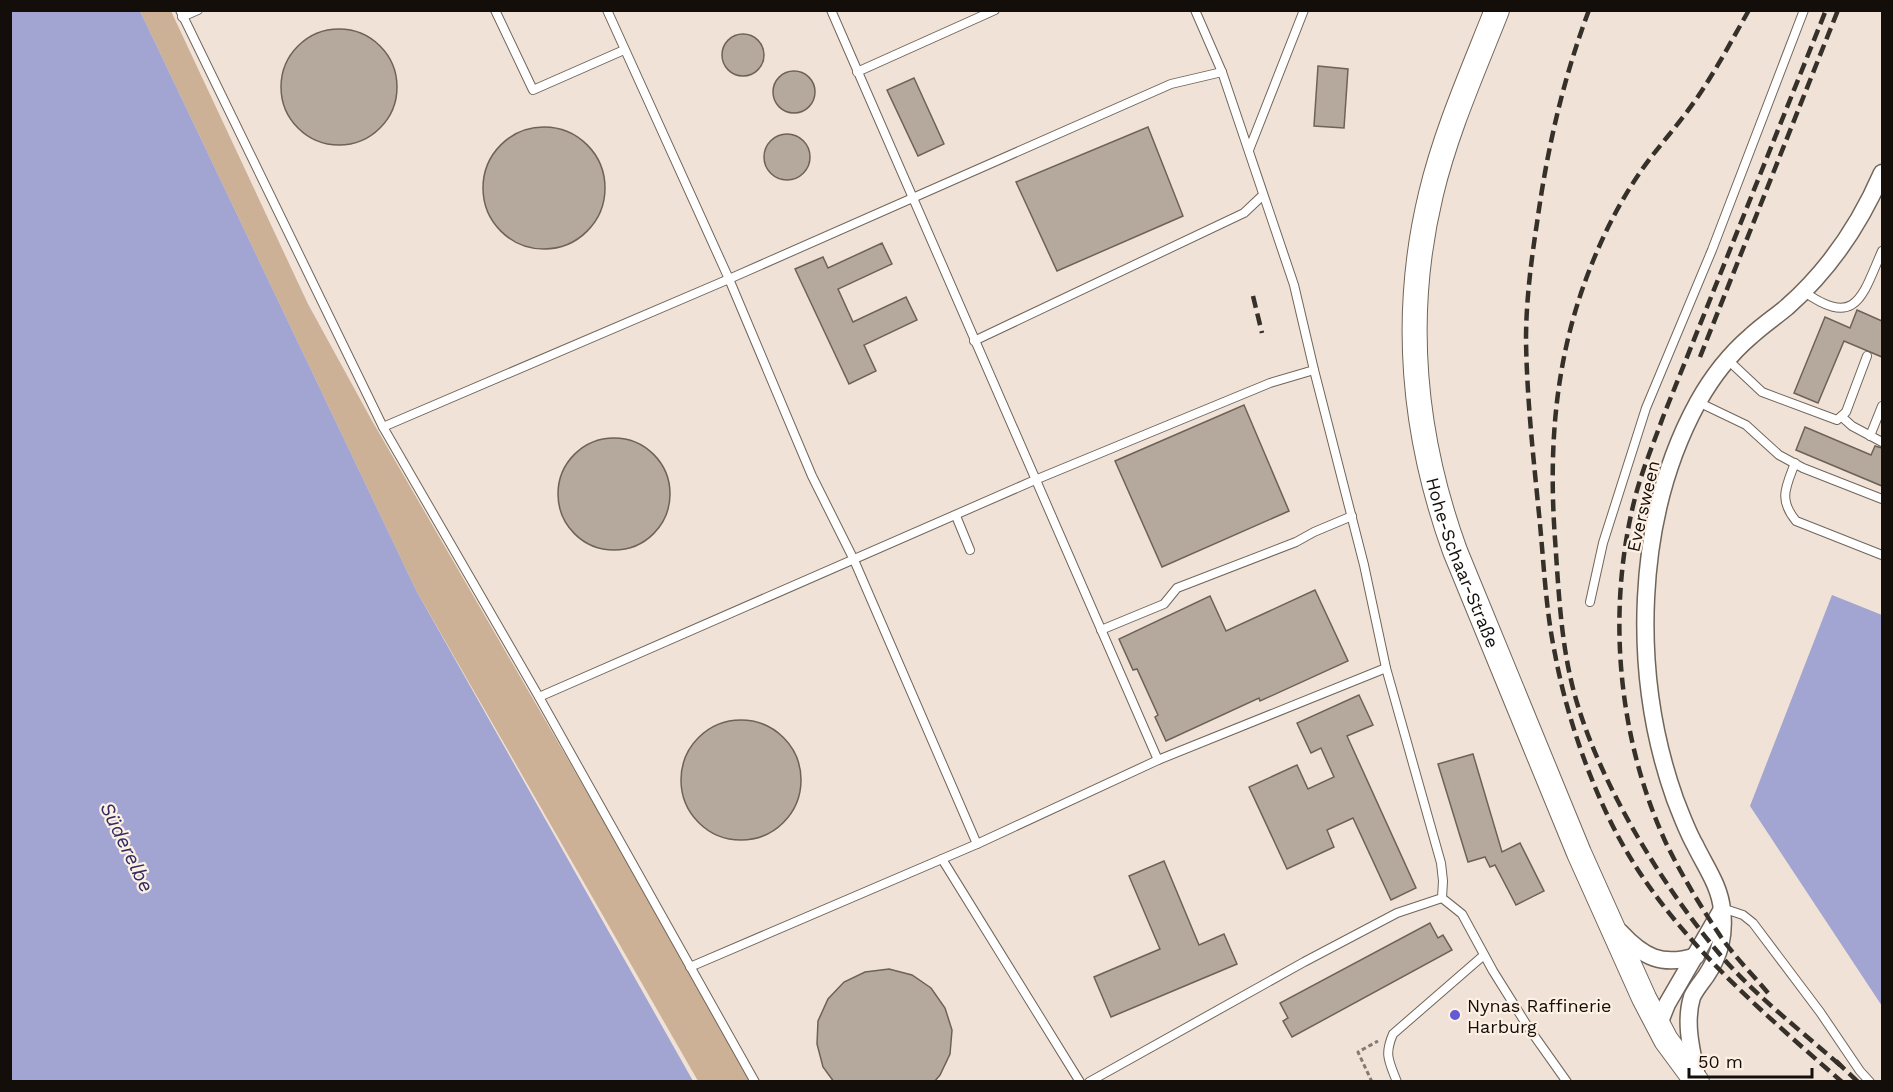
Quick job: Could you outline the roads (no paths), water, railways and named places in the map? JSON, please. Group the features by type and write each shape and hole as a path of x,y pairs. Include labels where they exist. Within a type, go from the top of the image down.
{"main road":[{"name":"Hohe-Schaar-Straße","path":"1497,10 1443,152 1431,193 1422,238 1415,297 1414,359 1417,392 1432,479 1455,551 1579,853 1610,922 1655,1001 1662,1032 1698,1082"}],"street":[{"name":"Eversween","path":"1698,1082 1689,1031 1689,1018 1693,995 1714,964 1721,946 1723,939 1722,908 1713,879 1675,800 1656,734 1647,679 1645,619 1648,571 1660,504 1678,445 1698,402 1715,374 1751,335 1788,307 1844,244 1869,205 1882,173"},
{"path":"1655,1001 1696,956 1722,908"},
{"path":"1610,922 1632,945 1651,957 1675,961 1696,956"},
{"path":"1655,1001 1681,1001 1693,995"}],"lane":[{"path":"198,10 181,14 383,427 539,698 755,1082"},
{"path":"495,10 533,90 624,50"},
{"path":"607,10 729,279 812,476 854,560 977,844"},
{"path":"831,10 1158,760"},
{"path":"857,72 995,10"},
{"path":"1195,10 1222,72 1294,285 1364,565 1386,668 1441,863 1442,898"},
{"path":"1249,150 1304,10"},
{"path":"1590,602 1603,543 1647,408 1712,250 1804,10"},
{"path":"383,427 729,279 1171,84 1222,72"},
{"path":"974,341 1245,213 1262,195"},
{"path":"1803,291 1831,308 1844,308 1854,304 1863,294 1882,252"},
{"path":"1728,360 1762,392 1837,420 1846,412 1867,356"},
{"path":"539,698 1035,480 1270,383 1314,370"},
{"path":"1698,402 1746,425 1779,456 1882,499"},
{"path":"1870,436 1882,406"},
{"path":"1842,417 1852,426 1882,442"},
{"path":"1795,463 1784,500 1788,511 1796,521 1882,555"},
{"path":"956,516 970,550"},
{"path":"1101,630 1164,604 1177,588 1296,542 1352,516"},
{"path":"690,967 977,844 1158,760 1386,668"},
{"path":"942,859 1080,1082"},
{"path":"1442,898 1462,914 1528,1026 1567,1082"},
{"path":"1089,1082 1397,913 1442,898"},
{"path":"1722,908 1743,915 1753,923 1870,1082"},
{"path":"1397,1082 1387,1056 1394,1034 1485,955"}],"water":[{"name":"Süderelbe","path":"10,11 140,11 417,592 693,1081 11,1081"},
{"path":"1832,595 1882,615 1882,1006 1750,806"}],"railway":[{"path":"1589,10 1571,62 1551,142 1535,238 1527,311 1526,341 1531,432 1547,605 1560,677 1580,748 1598,795 1640,874 1691,939 1719,969 1842,1082"},
{"path":"1749,10 1697,98 1643,168 1627,193 1599,247 1580,295 1563,363 1554,432 1553,503 1560,602 1564,644 1572,686 1589,737 1618,802 1655,866 1696,925 1731,967 1777,1011 1841,1066"},
{"path":"1768,993 1726,944 1699,903 1666,843 1649,802 1636,759 1621,671 1619,626 1621,582 1627,537 1645,465 1826,10"},
{"path":"1700,357 1838,10"},
{"path":"1253,296 1262,333"},
{"path":"1836,1061 1858,1082"}],"place":[{"name":"Nynas Raffinerie Harburg","path":"1455,1015"}]}
